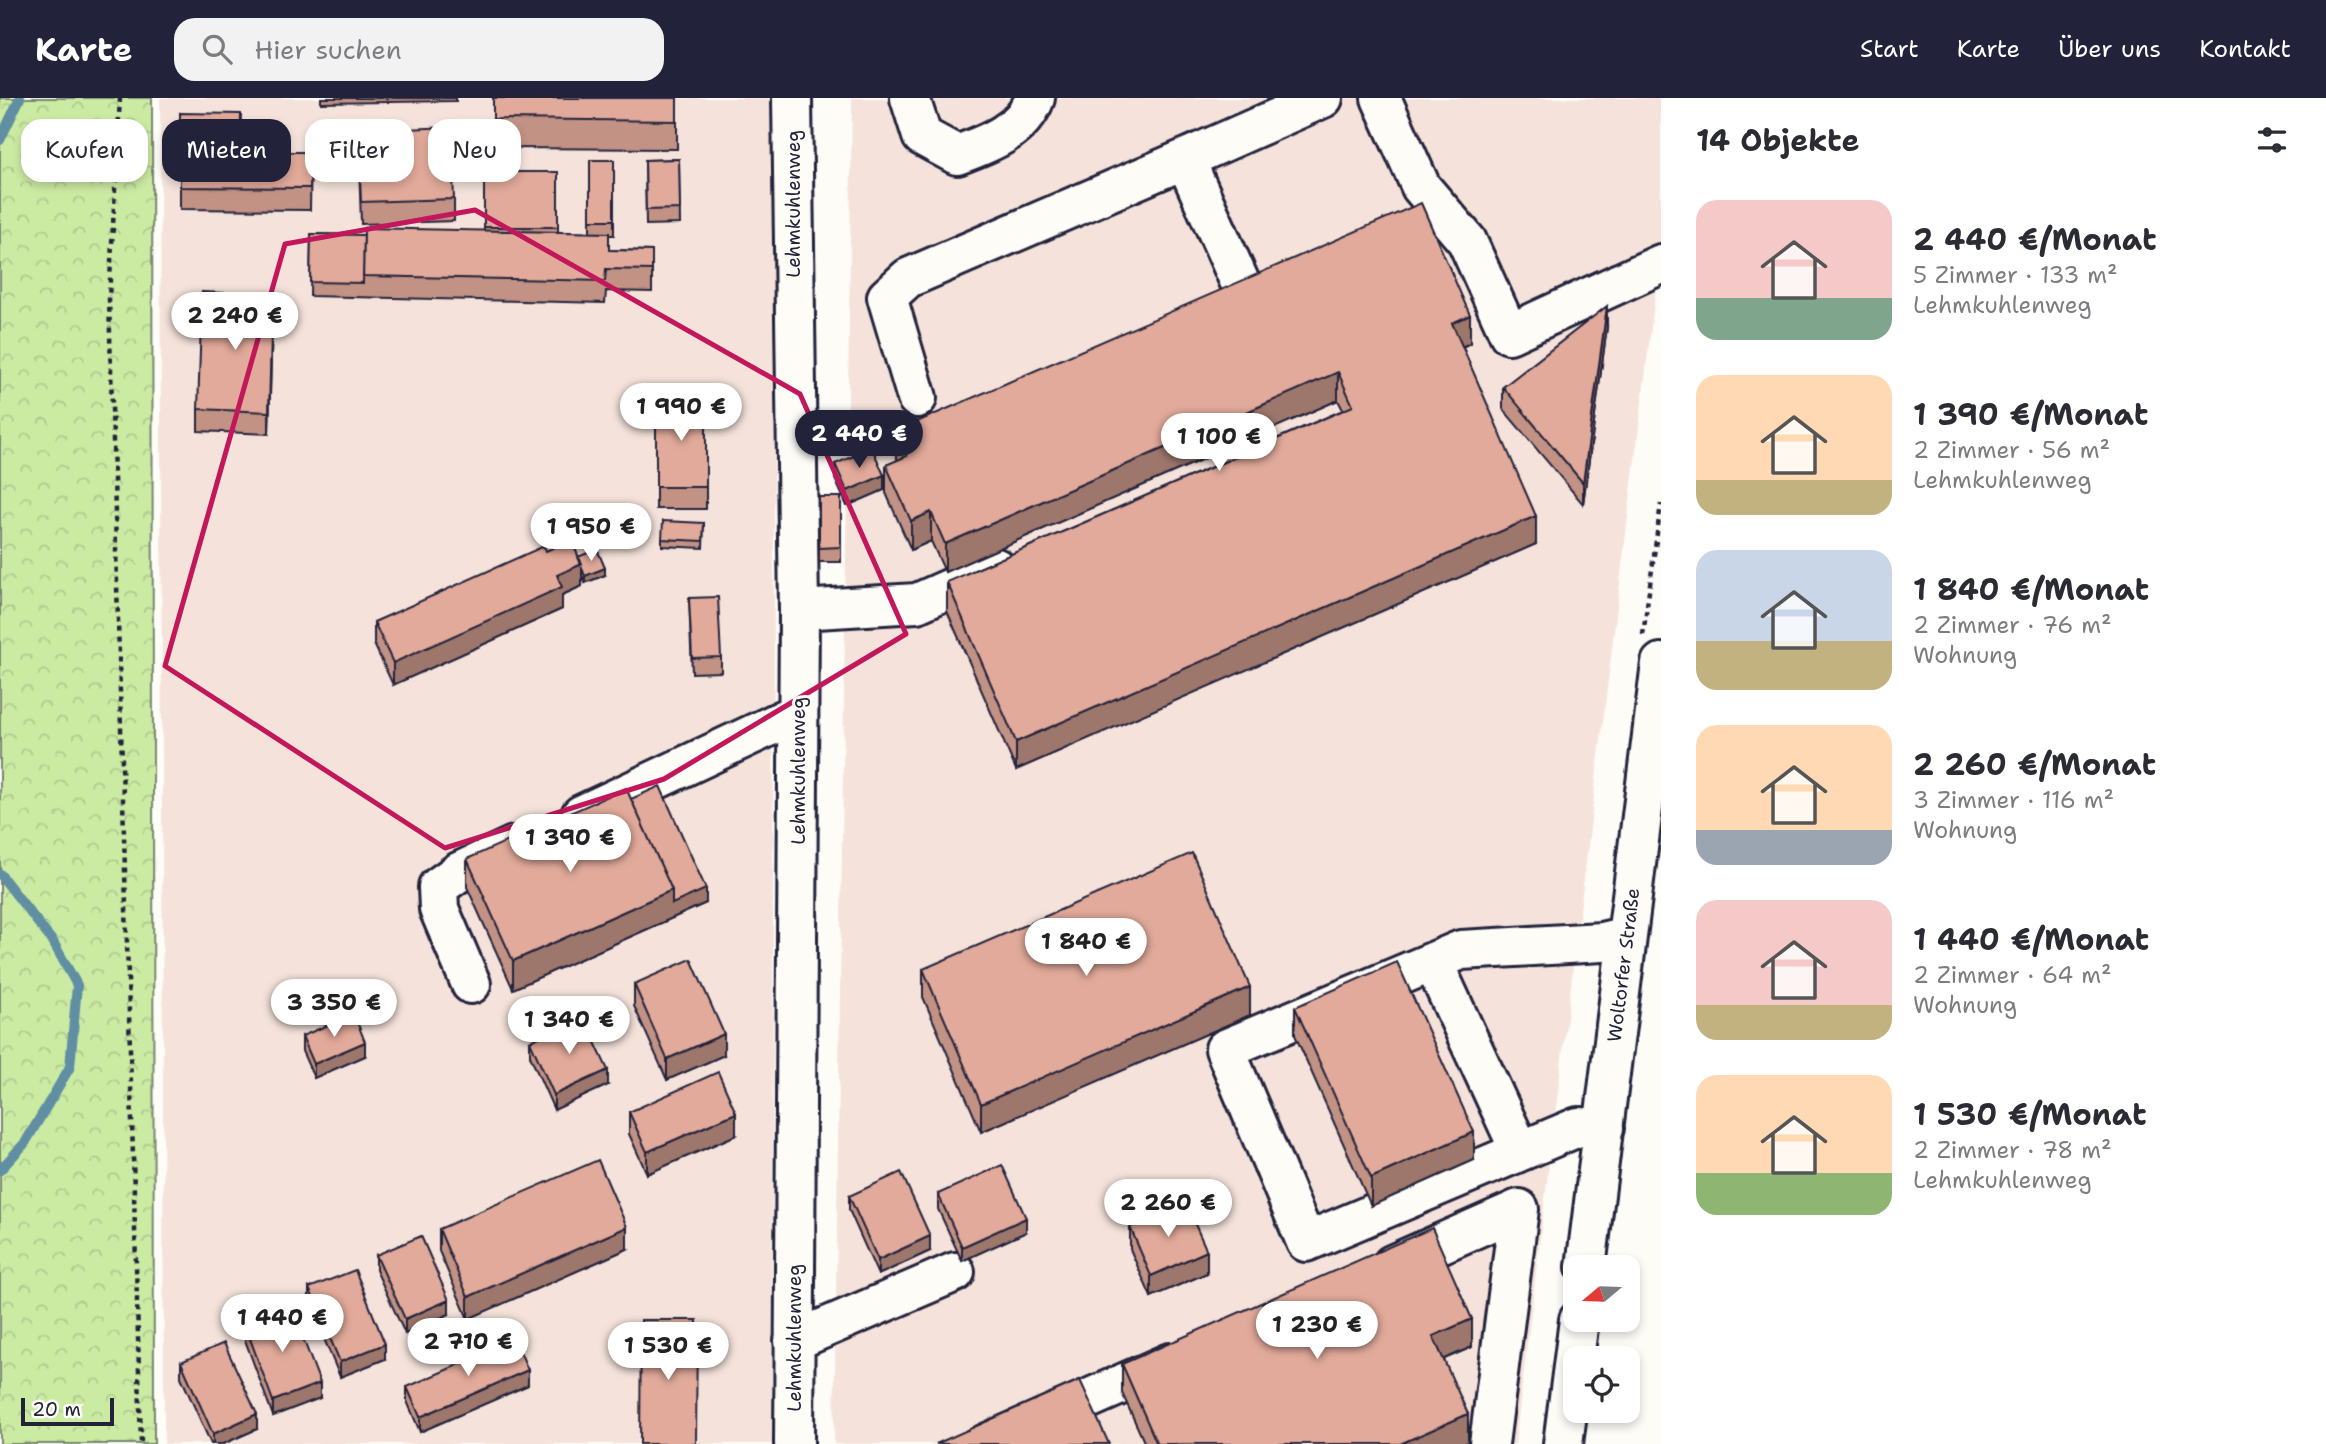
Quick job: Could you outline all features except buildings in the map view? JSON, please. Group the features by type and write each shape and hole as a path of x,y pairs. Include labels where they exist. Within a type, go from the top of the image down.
{"street":[{"name":"Lehmkuhlenweg","path":"792,98 799,610 794,1444"},
{"path":"910,98 922,136 957,155 999,139 1032,107 1035,98"},
{"path":"916,398 887,297 908,278 1323,98"},
{"path":"1381,98 1421,187 1467,241 1509,334 1661,264"},
{"path":"1185,159 1246,296"},
{"path":"799,610 917,603 1030,553"},
{"name":"Woltorfer Straße","path":"1588,1255 1627,936 1651,820 1661,663"},
{"path":"471,984 439,909 438,887 459,872 798,713"},
{"path":"1604,1128 1577,1127 1306,1241 1224,1049 1461,950 1602,942 1627,936"},
{"path":"1433,961 1520,1151"},
{"path":"1354,1282 1518,1209 1489,1444"},
{"path":"794,1341 955,1272"},
{"path":"1563,1444 1577,1332"},
{"path":"986,1444 1202,1349"}],"path":[{"path":"120,98 109,298 141,1444"}],"highlighted area":[{"path":"475,210 800,394 906,634 664,779 445,848 165,666 285,244"}],"shaded area":[{"path":"160,98 775,98 772,1444 164,1444"},
{"path":"852,98 1661,98 1661,246 1515,1444 834,1444"}],"green space":[{"path":"0,98 152,98 154,1444 0,1444"}],"waterway":[{"path":"0,140 20,98"},
{"path":"0,874 53,942 77,985 70,1067 25,1143 0,1170"}]}
